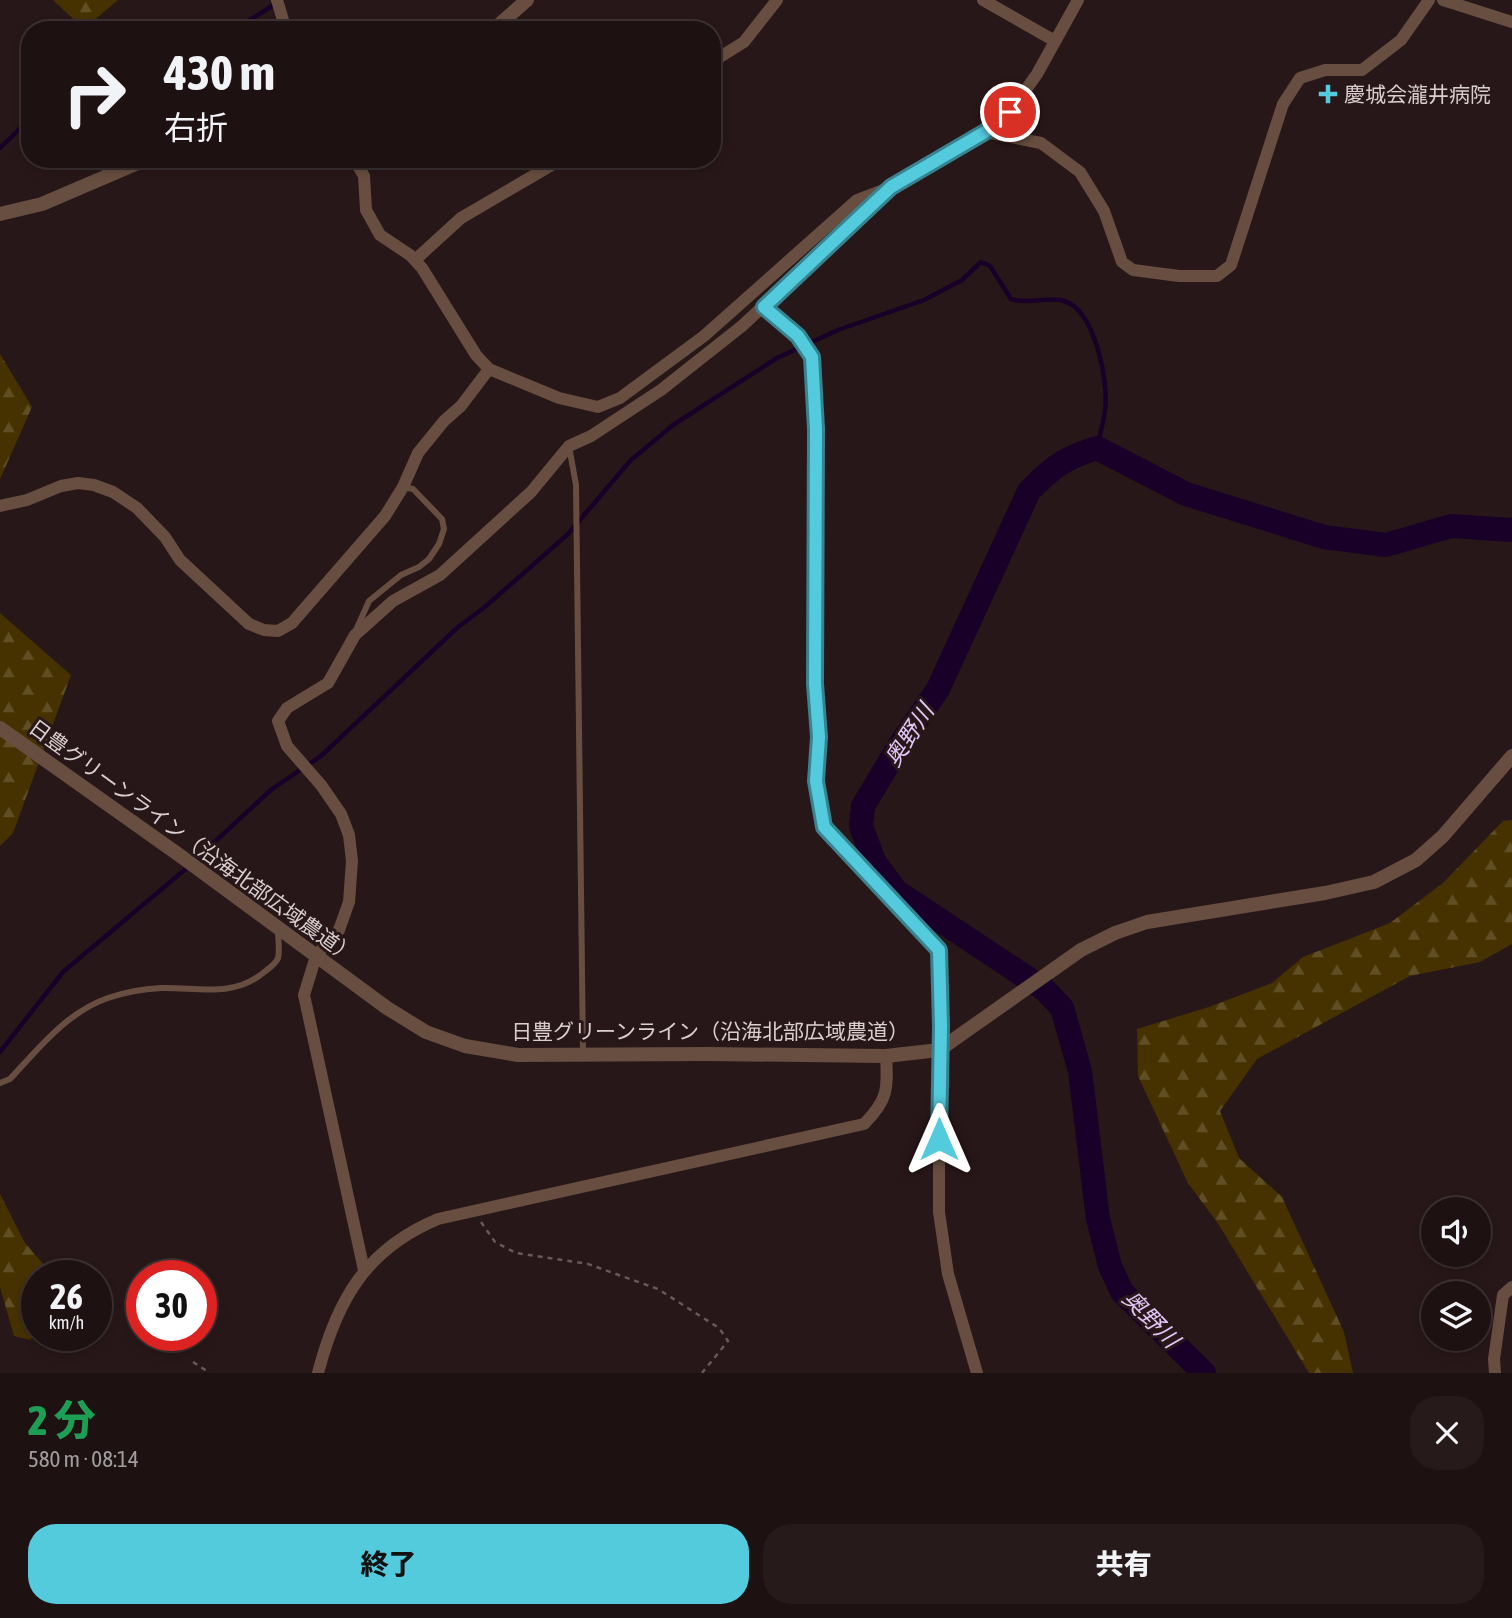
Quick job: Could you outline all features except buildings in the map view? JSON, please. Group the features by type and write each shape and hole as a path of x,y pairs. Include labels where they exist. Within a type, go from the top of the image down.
{"street":[{"path":"277,0 283,21"},
{"path":"503,21 527,0"},
{"path":"721,56 744,42 778,0"},
{"path":"983,0 1055,41"},
{"path":"359,168 364,177 366,210 380,235 415,260 476,355 489,369 559,398 598,407 620,398 704,336 857,200 891,187 985,132 1010,112 1037,74 1078,0"},
{"path":"985,132 1041,143 1080,173 1104,211 1122,262 1133,270 1179,276 1217,276 1231,265 1283,104 1300,78 1325,70 1362,70 1401,40 1429,0"},
{"path":"1443,0 1512,22"},
{"path":"0,214 42,204 126,168"},
{"path":"415,260 461,218 547,168"},
{"path":"364,1270 304,995 316,956 339,930 349,902 352,861 349,835 341,814 287,746 278,721 287,708 328,683 355,635 393,601 440,575 531,492 569,446 591,436 661,390 764,307 891,187"},
{"path":"0,506 78,483 113,492 137,508 165,537 180,560 249,624 264,630 278,631 292,623 385,516 403,487 418,453 444,421 461,406 489,369"},
{"name":"日豊グリーンライン（沿海北部広域農道）","path":"0,728 182,857 387,1008 439,1037 466,1046 518,1055 886,1056 939,1050 1081,950 1147,922 1325,893 1374,882 1416,860 1443,836 1512,757"},
{"path":"939,1050 939,1213 948,1274 977,1373"},
{"path":"318,1373 329,1333 352,1287 364,1270 413,1230 438,1219 864,1124 877,1111 888,1088 886,1056"},
{"path":"1495,1373 1494,1359 1503,1295 1512,1287"}],"lane":[{"path":"764,307 798,336 812,357 816,429 815,684 819,737 816,781 824,827 939,950 939,1050"},
{"path":"569,446 576,485 577,511 583,1055"},
{"path":"355,635 360,615 369,601 401,575 429,559 444,528 442,519 412,489 403,487"},
{"path":"0,1083 10,1079 66,1020 105,999 131,991 161,988 210,991 233,988 255,980 278,958 278,928"}],"path":[{"path":"473,1211 495,1242 516,1253 588,1264 658,1289 719,1328 728,1341 702,1373"},
{"path":"193,1362 210,1373"}],"green space":[{"path":"53,0 118,0 93,21 75,21"},
{"path":"0,354 32,407 0,479"},
{"path":"0,613 71,675 13,833 0,846"},
{"path":"1512,820 1512,944 1480,962 1410,976 1257,1059 1220,1111 1239,1158 1282,1197 1344,1332 1353,1373 1309,1373 1219,1225 1188,1183 1138,1076 1137,1029 1209,1007 1272,983 1303,957 1390,923 1443,883 1503,821"},
{"path":"0,1194 25,1243 40,1260 21,1260 21,1338 14,1336 0,1287"}],"waterway":[{"path":"248,21 275,4"},
{"path":"0,148 21,128"},
{"path":"194,861 272,789 321,756 457,628 568,534 630,461 673,425 777,358 838,330 924,300 962,280 981,262 990,266 1011,299 1064,301 1075,307 1084,318 1098,348 1105,383 1105,411 1097,448"},
{"name":"奥野川","path":"1204,1373 1122,1292 1110,1266 1098,1219 1080,1071 1062,1008 1044,989 896,891 874,861 861,826 863,806 938,689 1029,491 1052,469 1076,456 1097,448 1186,494 1324,537 1386,545 1451,526 1512,530"},
{"path":"0,1052 63,972 188,867"}],"place":[{"name":"慶城会瀧井病院","path":"1328,94"}],"route":[{"path":"939,1139 939,950 824,827 816,781 819,737 815,684 816,429 812,357 798,336 764,307 891,187 985,132 1010,112"}]}
